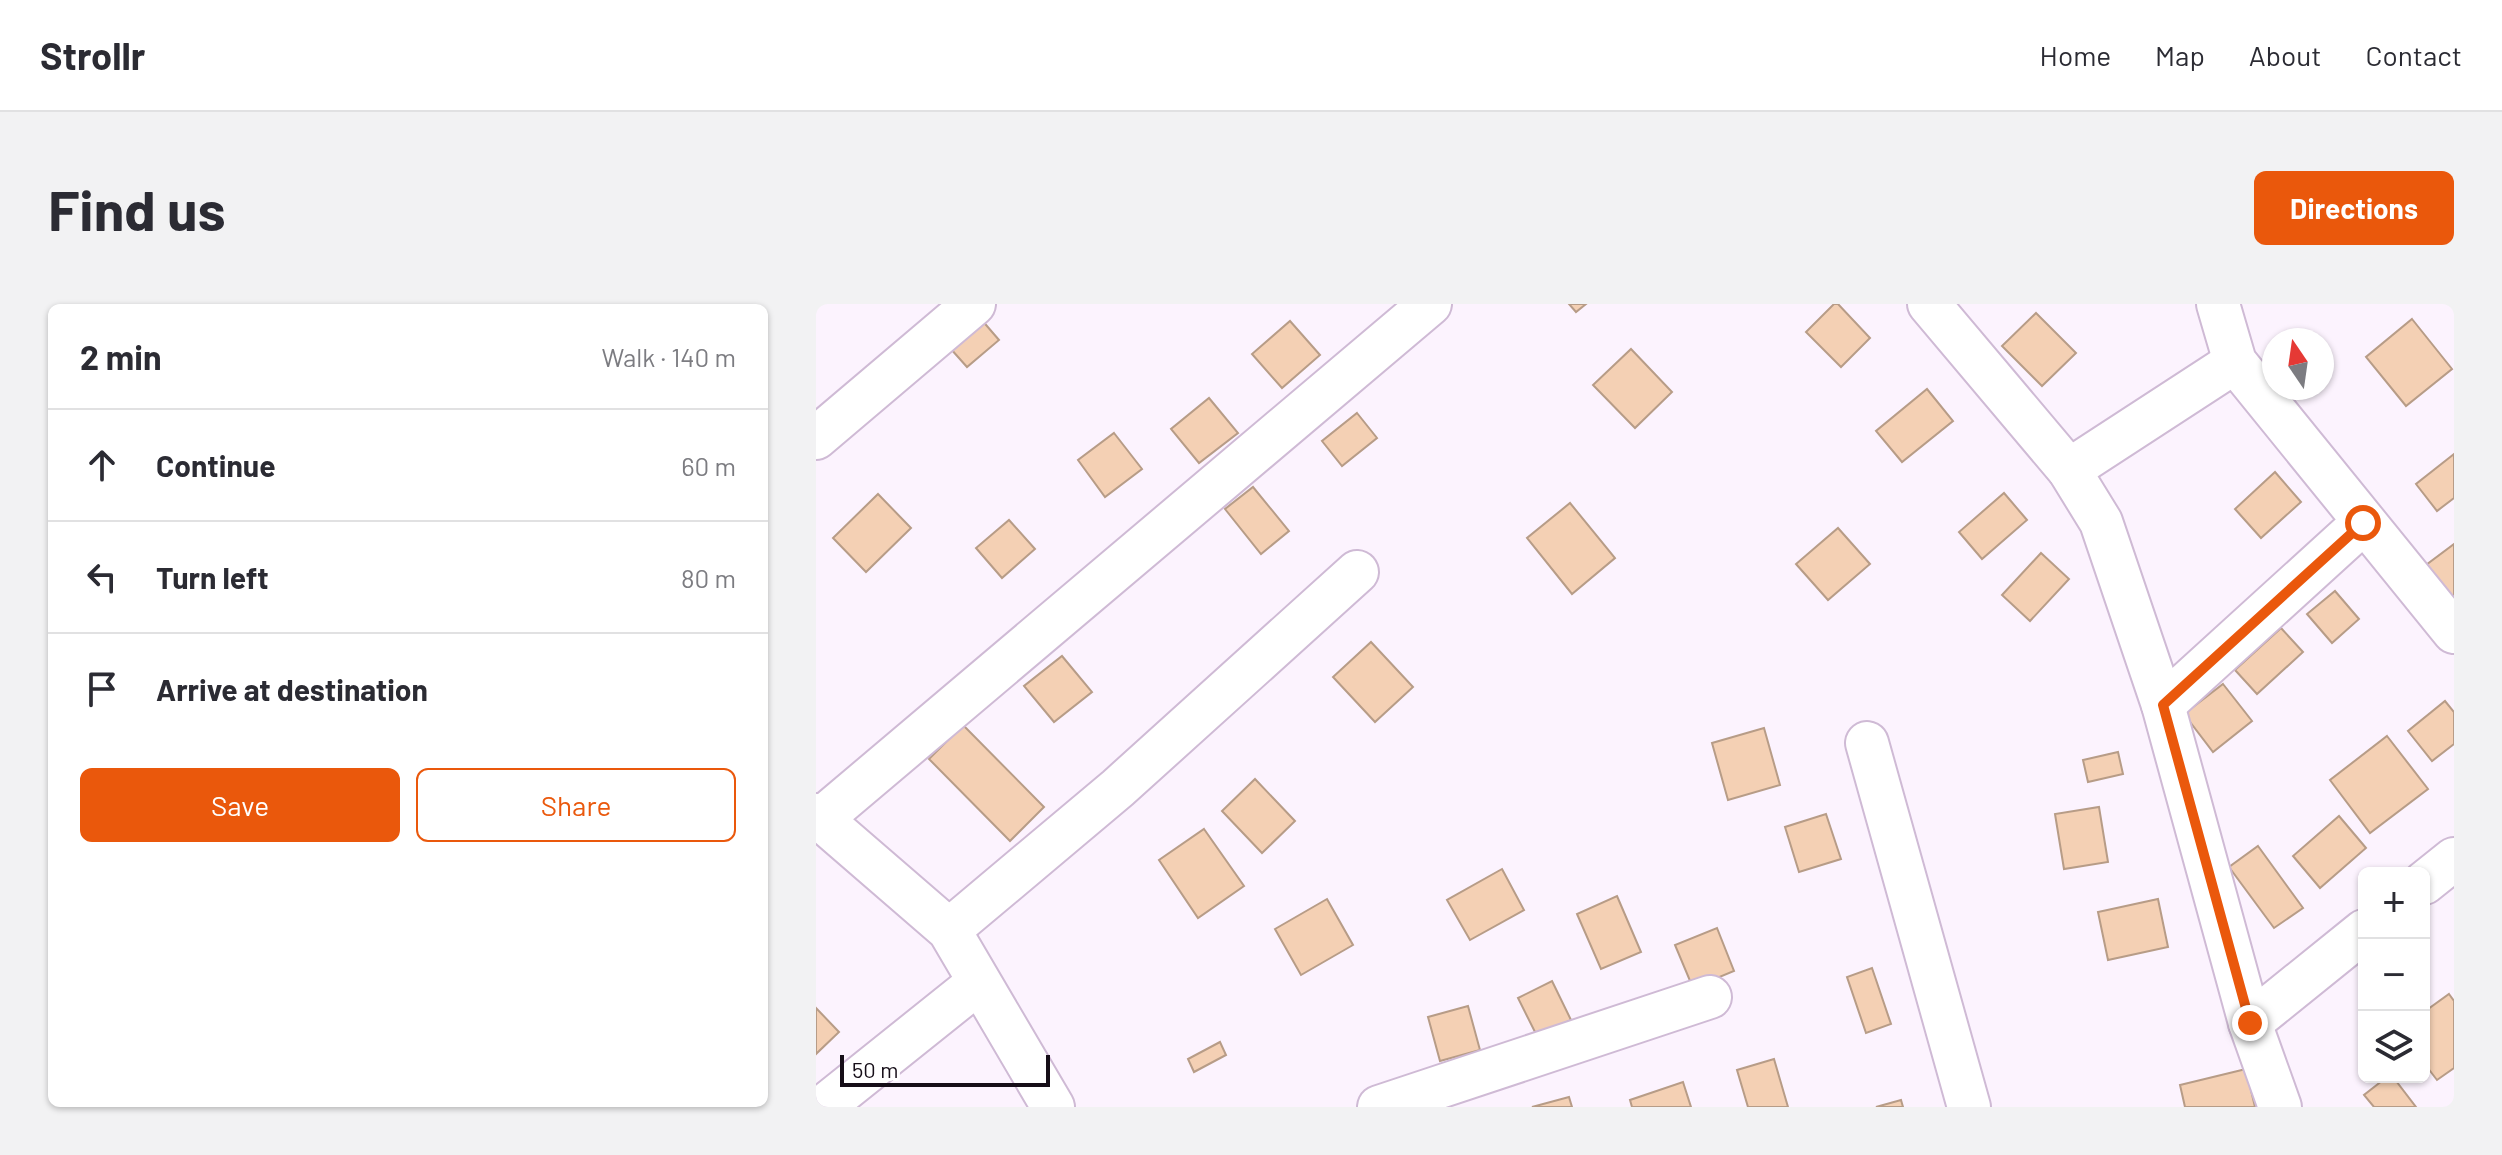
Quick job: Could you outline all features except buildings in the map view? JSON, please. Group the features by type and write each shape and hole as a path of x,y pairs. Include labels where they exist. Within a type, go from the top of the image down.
{"street":[{"path":"816,438 974,304"},
{"path":"1053,1107 949,930 818,817 1430,304"},
{"path":"1929,304 2069,470 2101,522 2163,705 2250,1023 2280,1107"},
{"path":"2218,304 2235,362 2454,632"},
{"path":"2069,470 2235,362"},
{"path":"2163,705 2363,523"},
{"path":"949,930 1118,788 1357,572"},
{"path":"1867,743 1969,1107"},
{"path":"2430,878 2454,859"},
{"path":"2250,1023 2358,936"},
{"path":"823,1107 978,983"},
{"path":"1379,1107 1710,997"}],"route":[{"path":"2250,1023 2163,705 2363,523"}]}
